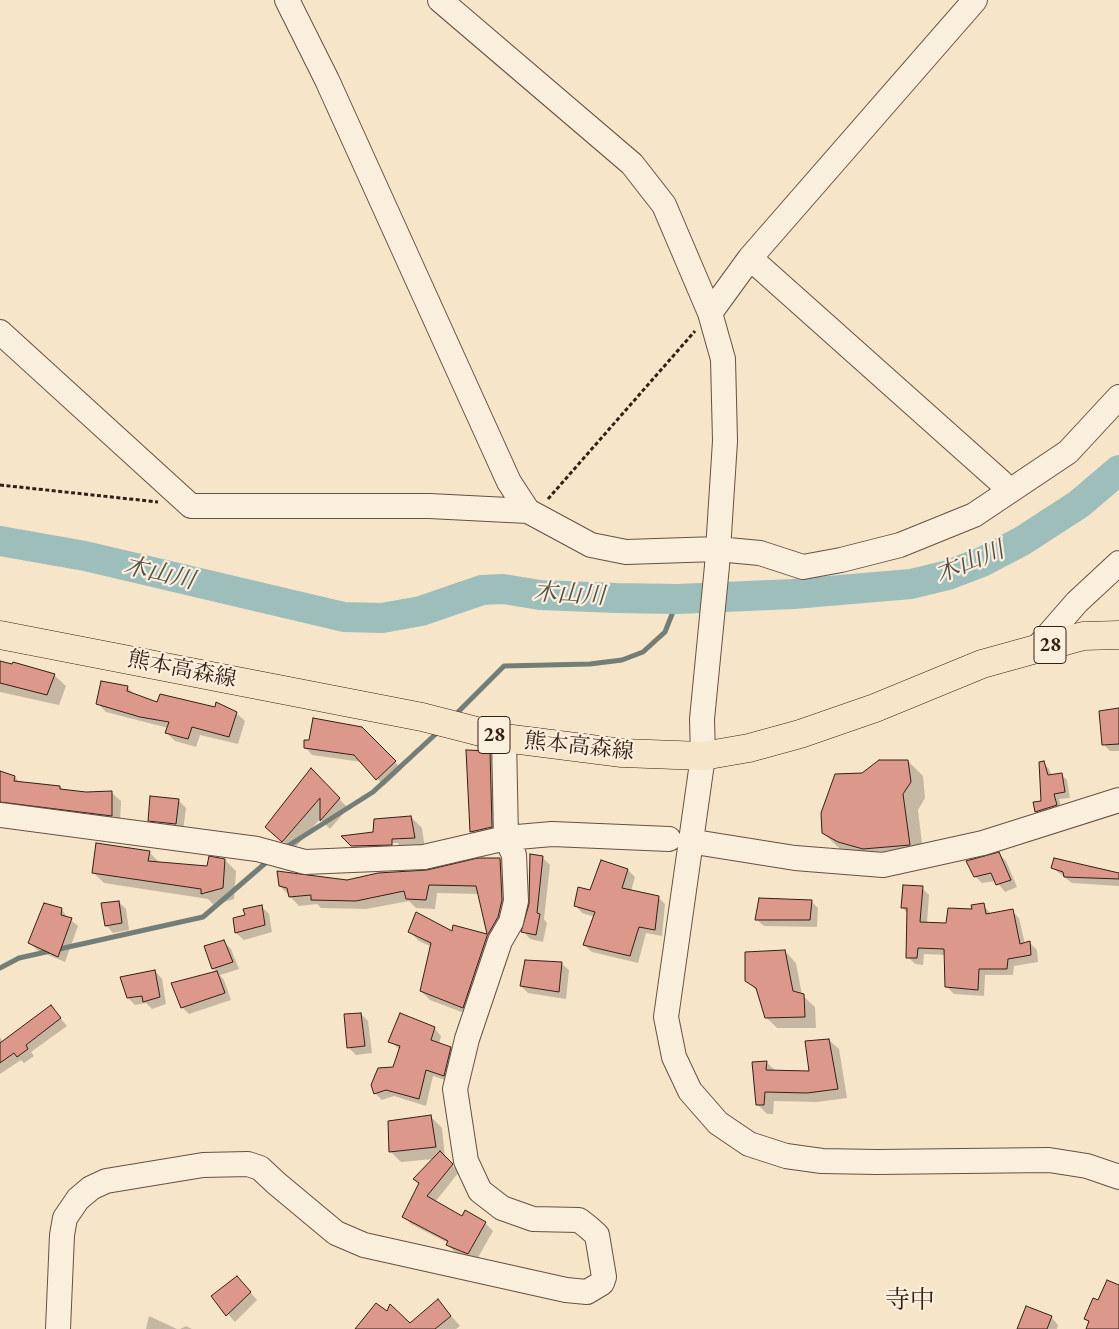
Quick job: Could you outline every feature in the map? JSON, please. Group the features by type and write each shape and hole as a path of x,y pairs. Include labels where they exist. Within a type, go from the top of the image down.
{"main road":[{"name":"熊本高森線","path":"0,635 422,717 504,738 622,753 703,756 749,748 800,734 875,708 982,664 1036,648 1083,636 1119,635"}],"street":[{"path":"287,0 331,88 509,482 531,513"},
{"path":"440,0 632,164 664,205 710,313 724,359 725,441 717,558 702,719 703,756 666,1018 674,1057 690,1091 718,1123 749,1144 786,1156 822,1160 1049,1160 1087,1166 1119,1177"},
{"path":"710,313 750,258 975,0"},
{"path":"750,258 1001,482"},
{"path":"0,332 191,506 429,506 531,513 591,544 626,552 717,558 760,553 803,566 841,560 900,545 974,514 1012,491 1068,452 1119,397"},
{"path":"1036,648 1077,602 1119,563"},
{"path":"58,1329 62,1235 65,1218 78,1199 106,1181 203,1165 248,1164 260,1168 336,1233 364,1245 566,1290 587,1292 602,1283 604,1276 597,1235 579,1220 533,1219 502,1208 480,1191 466,1161 455,1089 467,1039 500,941 511,922 516,901 514,855 506,838 504,738"},
{"path":"701,843 795,858 883,865 983,843 1119,800"},
{"path":"0,815 257,849 305,862 424,856 506,838 552,834 670,839"}],"path":[{"path":"531,513 710,313"},
{"path":"0,485 191,506"}],"building":[{"path":"0,661 12,664 13,662 55,674 47,695 0,683"},
{"path":"101,681 128,686 127,691 157,702 160,694 215,707 216,702 237,712 229,737 192,727 188,739 165,733 169,722 140,717 96,704"},
{"path":"1119,708 1119,744 1102,745 1099,711"},
{"path":"313,718 362,727 396,761 376,780 354,755 304,748 304,740 309,740"},
{"path":"466,750 490,751 492,827 470,832"},
{"path":"879,760 908,760 911,782 903,794 910,845 863,849 838,842 822,833 821,813 835,774 862,773"},
{"path":"1044,761 1048,775 1062,773 1065,792 1054,794 1057,805 1035,812 1033,802 1041,801 1039,762"},
{"path":"311,768 340,798 320,821 320,798 282,842 265,827"},
{"path":"0,771 15,776 14,781 60,786 60,789 86,792 112,791 112,816 0,802"},
{"path":"150,796 179,799 176,824 148,821"},
{"path":"411,816 415,838 392,839 392,845 351,846 341,836 373,832 374,819"},
{"path":"96,843 150,851 148,861 207,866 209,856 225,859 223,888 201,894 201,889 92,873"},
{"path":"999,852 1011,880 996,885 991,873 974,877 966,861"},
{"path":"530,854 543,856 537,913 540,914 536,935 521,932 529,904"},
{"path":"478,858 500,858 502,900 498,917 487,936 463,1008 420,991 431,943 408,932 416,912 452,931 453,925 487,934 476,886 429,885 426,900 406,899 404,891 356,901 311,900 311,895 289,897 287,888 279,886 277,871 347,880 378,873 427,870"},
{"path":"1054,858 1119,873 1119,879 1064,877 1063,872 1051,868"},
{"path":"601,860 628,869 622,888 659,896 655,930 639,927 630,956 583,945 595,912 574,906 578,887 590,890"},
{"path":"903,885 923,886 920,922 946,923 948,908 972,909 971,905 984,903 986,914 1013,909 1020,944 1030,941 1031,955 1008,959 1007,969 979,969 978,990 945,987 944,949 918,948 917,958 906,958 907,908 901,908"},
{"path":"759,898 812,900 810,920 755,920"},
{"path":"119,901 122,923 105,926 101,903"},
{"path":"44,903 62,908 61,915 72,918 58,957 28,943"},
{"path":"262,905 265,925 235,933 233,918 245,915 243,909"},
{"path":"224,940 233,962 212,969 204,946"},
{"path":"785,950 793,991 804,994 805,1017 765,1018 756,988 745,981 745,952"},
{"path":"525,960 562,962 559,992 520,986"},
{"path":"155,970 160,997 143,1002 142,996 127,998 120,977"},
{"path":"217,971 225,993 181,1008 171,983"},
{"path":"51,1005 61,1018 26,1045 28,1049 17,1057 14,1053 0,1063 0,1043"},
{"path":"361,1013 365,1046 347,1048 344,1014"},
{"path":"400,1013 435,1027 431,1040 451,1047 444,1076 426,1070 419,1099 386,1090 374,1094 371,1085 378,1068 393,1067 400,1046 388,1042"},
{"path":"829,1039 838,1089 807,1093 765,1092 764,1105 756,1105 752,1062 767,1061 766,1070 809,1071 805,1041"},
{"path":"431,1115 436,1147 389,1152 388,1121"},
{"path":"440,1151 453,1164 427,1196 462,1216 465,1210 486,1222 468,1254 446,1245 448,1241 402,1217 419,1183 413,1179"},
{"path":"237,1276 251,1292 226,1316 211,1296"},
{"path":"1107,1280 1119,1285 1119,1329 1086,1329 1089,1321 1084,1319 1093,1298 1098,1300"},
{"path":"438,1299 451,1316 435,1329 355,1329 376,1303 387,1311 390,1304 410,1323"},
{"path":"1026,1306 1052,1316 1047,1329 1017,1329"}],"waterway":[{"name":"木山川","path":"0,541 85,556 344,617 382,618 421,611 482,590 503,589 540,595 678,599 793,594 911,584 948,575 982,562 1022,541 1079,504 1119,470"},
{"path":"454,716 504,666 590,664 622,660 643,652 665,632 678,599"},
{"path":"283,849 373,792 439,731"},
{"path":"0,968 19,958 203,917 269,860"}],"district":[{"name":"寺中","path":"910,1301"}]}
